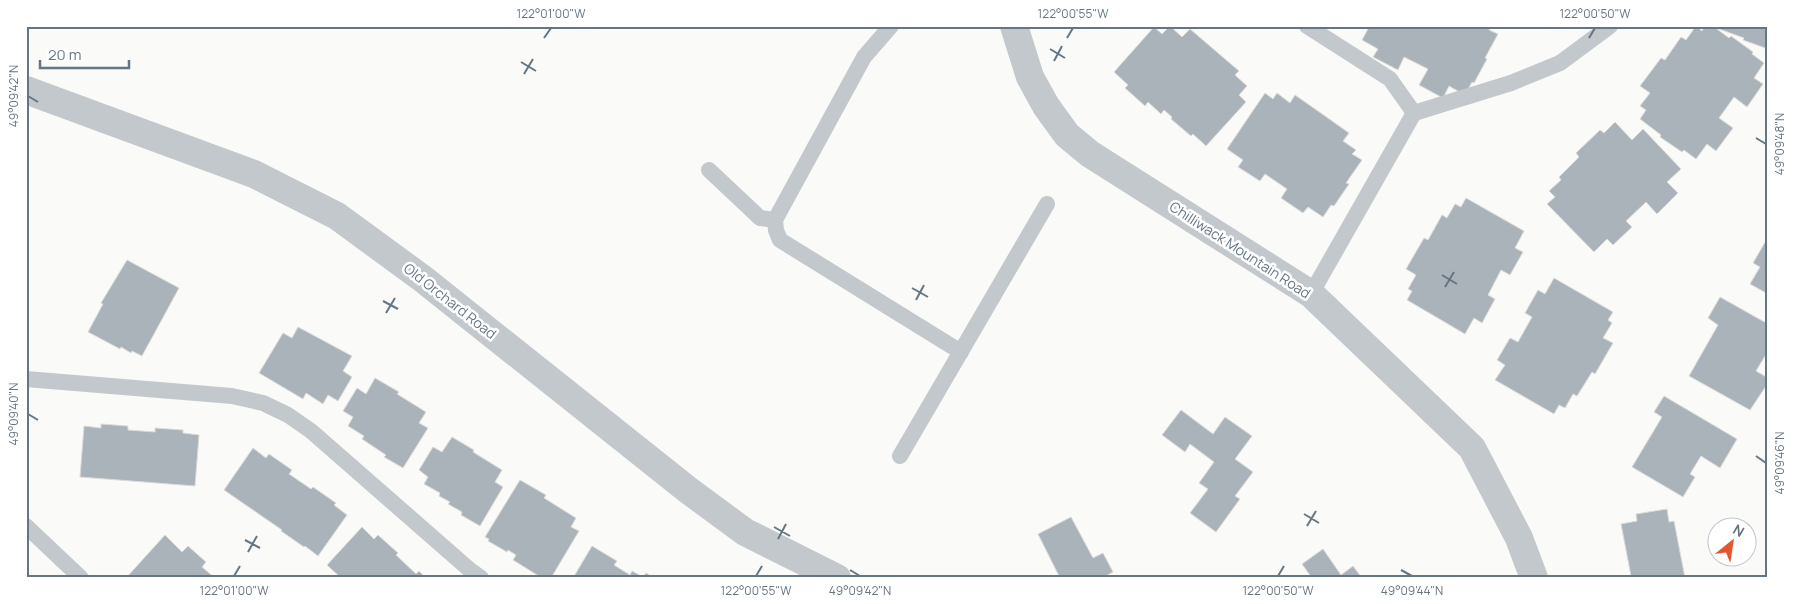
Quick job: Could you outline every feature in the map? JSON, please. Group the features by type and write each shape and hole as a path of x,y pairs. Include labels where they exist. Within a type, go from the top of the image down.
{"street":[{"name":"Chilliwack Mountain Road","path":"1014,26 1030,77 1046,106 1067,135 1090,154 1310,294 1472,448 1520,538 1534,578"},
{"name":"Old Orchard Road","path":"26,90 254,174 337,216 423,278 688,490 745,532 837,578"}],"lane":[{"path":"890,26 864,57 775,220 776,230 780,240 961,352"},
{"path":"1306,26 1390,79 1414,113"},
{"path":"1310,294 1414,113 1511,83 1560,63 1610,26"},
{"path":"709,170 760,218 775,220"},
{"path":"900,456 1047,204"},
{"path":"26,379 232,396 263,403 288,414 311,430 462,564 481,578"},
{"path":"26,526 81,578"}],"building":[{"path":"1170,26 1182,37 1190,29 1239,71 1235,75 1247,86 1239,95 1246,102 1206,146 1193,134 1191,136 1171,119 1172,117 1164,110 1161,114 1148,102 1145,106 1125,88 1128,85 1114,72 1154,27 1162,34"},
{"path":"1367,26 1491,26 1489,30 1498,34 1485,58 1487,59 1465,95 1449,86 1443,98 1419,85 1428,69 1404,57 1398,70 1373,57 1378,49 1362,40 1369,27"},
{"path":"1696,26 1702,31 1705,26 1713,26 1729,38 1731,36 1753,52 1752,54 1764,63 1754,78 1763,84 1747,107 1734,97 1719,118 1733,128 1716,151 1707,144 1696,159 1660,137 1661,135 1640,119 1646,110 1640,106 1650,93 1640,86 1661,58 1665,60 1681,37 1686,40"},
{"path":"1720,26 1768,26 1768,49 1719,29"},
{"path":"1265,93 1273,99 1277,93 1290,103 1295,95 1349,133 1343,141 1356,150 1352,154 1362,160 1346,183 1349,184 1334,206 1331,205 1323,217 1308,207 1303,213 1281,198 1287,189 1265,174 1260,181 1238,167 1243,160 1227,149"},
{"path":"1615,122 1632,140 1643,129 1681,169 1667,182 1678,193 1657,214 1646,202 1626,221 1632,227 1613,245 1607,239 1594,252 1547,204 1555,197 1549,191 1561,180 1559,177 1579,157 1576,153 1600,130 1604,133"},
{"path":"1466,198 1524,231 1515,248 1523,252 1510,275 1501,270 1488,295 1495,299 1482,323 1474,318 1465,334 1407,300 1412,291 1408,289 1416,275 1406,269 1424,238 1428,240 1442,215 1447,218 1455,204 1461,207"},
{"path":"1768,237 1768,294 1750,284 1760,267 1753,263"},
{"path":"127,260 179,288 142,356 132,351 131,353 121,347 120,349 88,332 103,304 101,303"},
{"path":"1554,278 1613,312 1608,320 1612,323 1603,338 1613,343 1595,374 1592,372 1577,396 1573,394 1565,408 1559,405 1554,414 1495,380 1505,365 1497,360 1510,338 1518,342 1532,317 1525,313 1538,290 1545,294"},
{"path":"1720,297 1768,324 1768,351 1756,371 1768,378 1768,383 1750,410 1689,376 1718,325 1708,318"},
{"path":"298,327 352,356 343,371 352,377 338,401 328,395 323,404 306,393 303,399 259,373 283,333 292,338"},
{"path":"375,378 399,392 397,394 426,412 419,423 428,428 403,468 384,457 386,455 362,439 364,436 348,426 353,417 343,411 357,388 366,394"},
{"path":"1664,396 1737,439 1720,468 1701,456 1690,474 1695,477 1683,497 1632,467 1662,417 1654,412"},
{"path":"1181,410 1213,434 1225,417 1252,436 1235,459 1253,472 1235,496 1240,499 1216,532 1190,513 1208,489 1199,483 1214,462 1190,444 1185,452 1162,435"},
{"path":"101,424 128,426 128,430 155,432 155,428 183,430 183,433 199,435 195,486 80,477 84,426 101,428"},
{"path":"452,437 502,470 495,482 503,487 480,526 461,515 462,512 439,496 440,493 424,484 428,477 419,470 433,447 442,452"},
{"path":"253,448 266,458 269,454 292,470 289,474 311,489 313,487 336,503 334,505 347,515 318,556 224,490"},
{"path":"520,480 546,495 544,498 576,518 571,527 579,531 551,578 542,578 513,560 516,555 488,541 489,539 485,537"},
{"path":"1667,509 1669,522 1674,521 1685,578 1626,578 1631,576 1621,524 1637,521 1636,514"},
{"path":"1071,517 1093,558 1103,553 1113,572 1102,578 1060,578 1038,534"},
{"path":"362,527 374,539 378,535 398,553 396,555 416,574 419,571 426,578 341,578 327,565"},
{"path":"165,535 182,552 188,546 206,562 202,567 215,578 126,578"},
{"path":"592,546 617,561 614,565 630,575 632,571 643,577 646,573 654,578 573,578"},
{"path":"1323,549 1341,575 1353,566 1362,578 1312,578 1302,564"}]}
